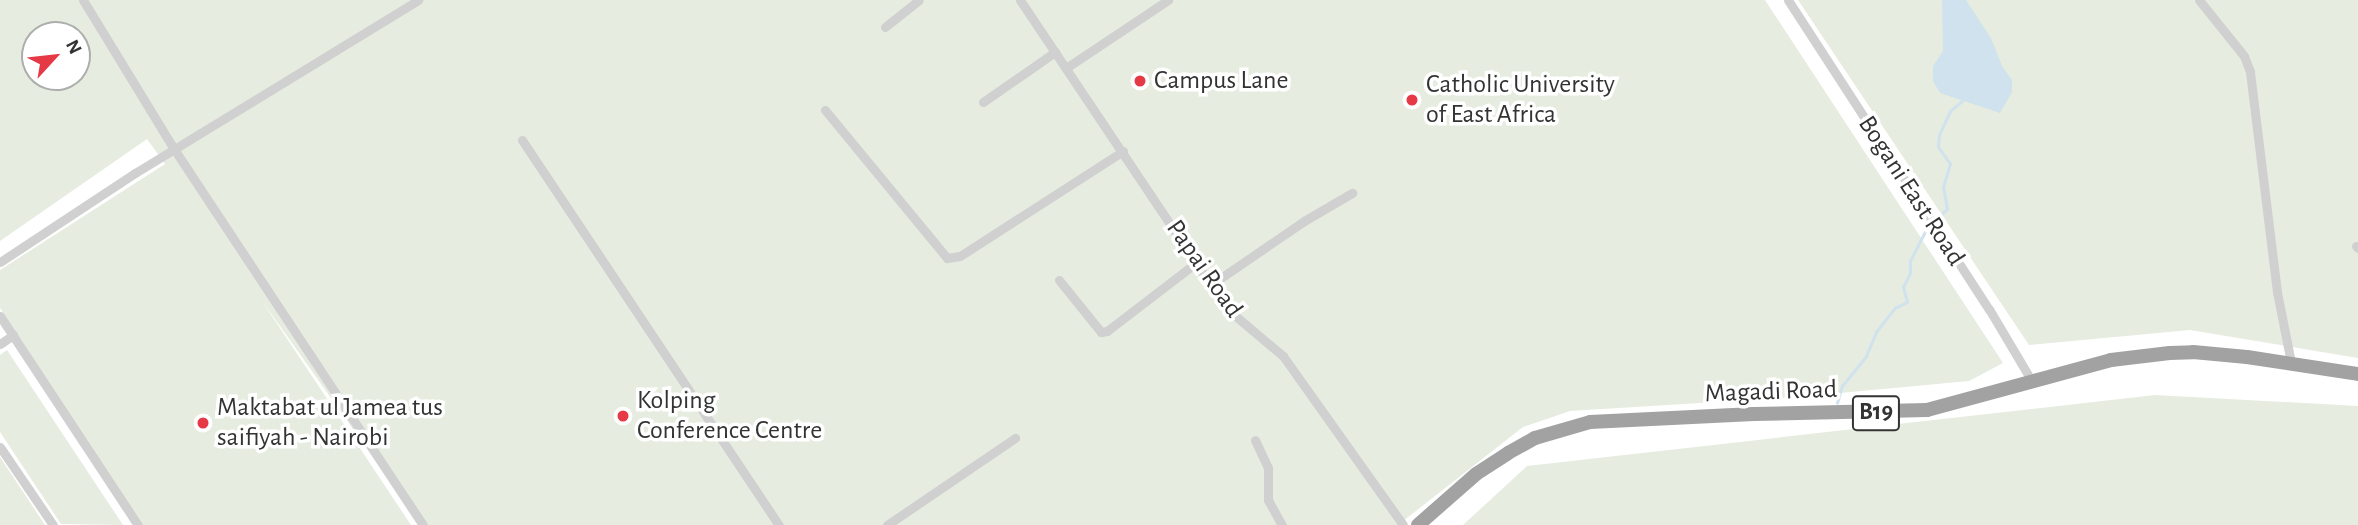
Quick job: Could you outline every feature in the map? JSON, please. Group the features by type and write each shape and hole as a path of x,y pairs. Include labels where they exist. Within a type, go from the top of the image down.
{"highway":[{"name":"Magadi Road","path":"1418,525 1476,474 1508,453 1535,439 1570,427 1618,420 1927,410 2080,368 2147,355 2193,352 2358,374"}],"street":[{"path":"83,0 174,149 423,525"},
{"path":"0,262 174,149 418,0"},
{"path":"885,26 919,0"},
{"name":"Papai Road","path":"1020,0 1233,316 1283,356 1403,525"},
{"path":"1066,68 1168,0"},
{"name":"Bogani East Road","path":"1788,0 1989,309 2033,383"},
{"path":"2199,0 2244,56 2250,72 2277,292 2291,363"},
{"path":"983,102 1055,52"},
{"path":"825,110 947,258 960,256 1123,151"},
{"path":"522,140 779,525"},
{"path":"1212,285 1304,222 1352,193"},
{"path":"1059,280 1101,332 1107,331 1198,262"},
{"path":"0,317 138,525"},
{"path":"0,344 13,335"},
{"path":"887,525 1015,438"},
{"path":"1255,440 1268,468 1268,500 1282,525"},
{"path":"0,447 53,525"}],"shaded area":[{"path":"0,0 1765,0 2003,363 1969,381 1797,397 1570,411 1523,427 1398,525 421,525 260,298 411,525 140,525 0,308 0,270 165,164 147,139 0,241"},
{"path":"1798,0 2358,0 2358,358 2190,330 2029,345"},
{"path":"7,350 123,525 61,524 0,432 0,355"},
{"path":"2155,395 2358,406 2358,525 1463,525 1527,466"},
{"path":"0,457 45,525 0,525"}],"water":[{"path":"1942,0 1966,0 1991,38 2002,66 2012,80 2012,92 2000,113 1940,93 1933,81 1933,66 1943,51"}],"waterway":[{"path":"1939,217 1947,209 1943,187 1950,164 1938,147 1939,135 1950,111 1962,101"},
{"path":"1837,403 1842,386 1866,356 1876,332 1895,308 1907,302 1903,287 1910,273 1910,261 1926,230"}],"place":[{"name":"Campus Lane","path":"1140,81"},
{"name":"Catholic University of East Africa","path":"1412,100"},
{"name":"Kolping Conference Centre","path":"623,416"},
{"name":"Maktabat ul Jamea tus saifiyah - Nairobi","path":"203,423"}]}
